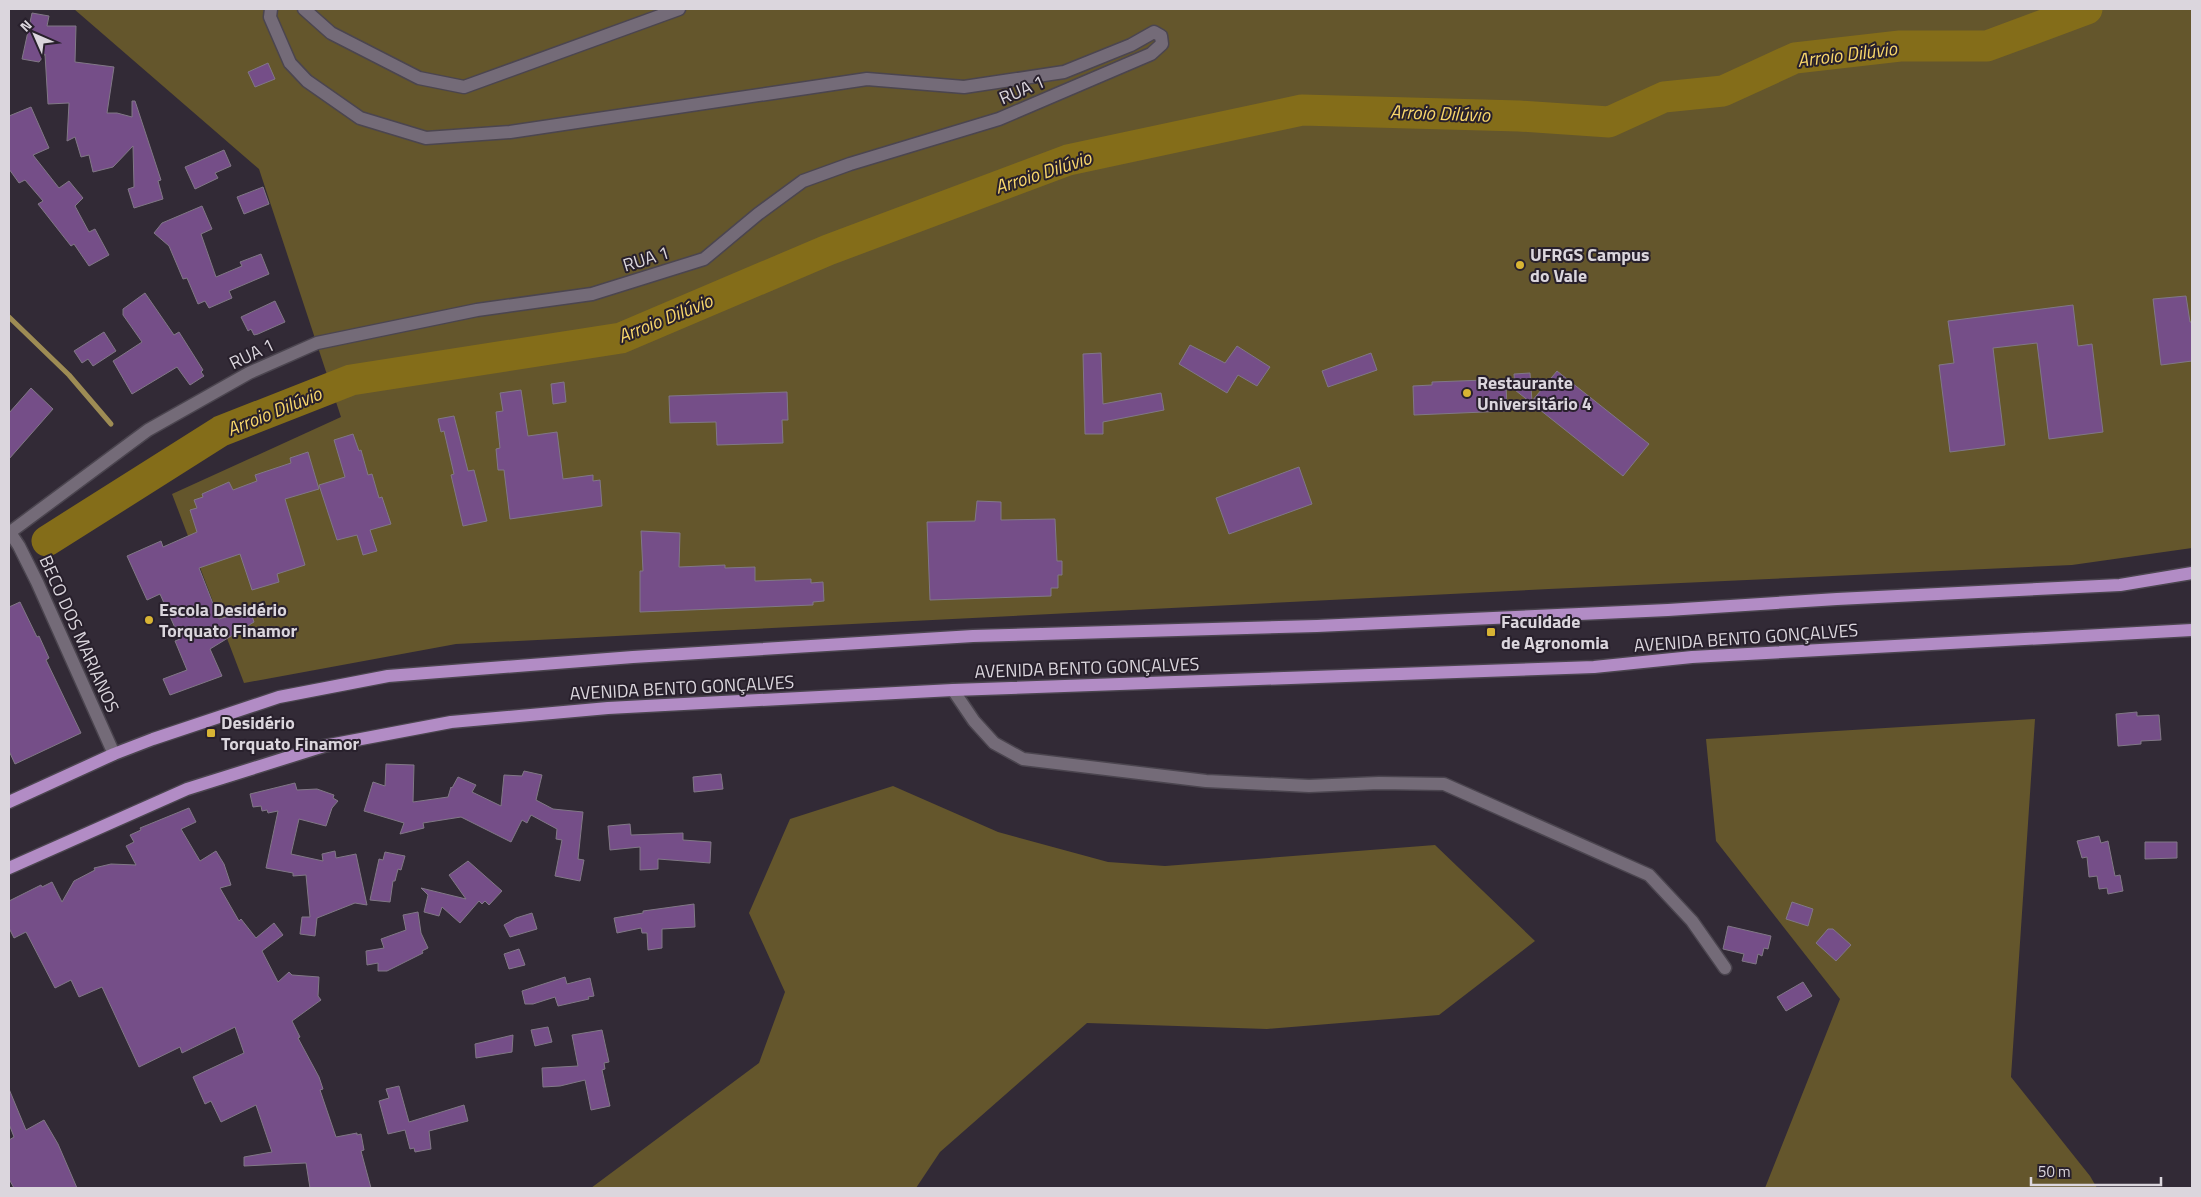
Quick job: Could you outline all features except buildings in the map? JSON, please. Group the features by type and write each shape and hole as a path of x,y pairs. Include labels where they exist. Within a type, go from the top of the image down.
{"main road":[{"name":"AVENIDA BENTO GONÇALVES","path":"9,802 114,754 152,739 279,697 388,676 634,657 973,636 1316,626 1668,610 1837,598 2120,585 2192,574"},
{"name":"AVENIDA BENTO GONÇALVES","path":"9,868 187,789 324,746 451,722 608,708 954,690 1584,667 1692,657 2192,630"}],"street":[{"name":"RUA 1","path":"10,532 148,430 249,373 309,346 477,310 592,294 704,259 803,181 850,164 999,119 1151,54 1162,44 1161,36 1154,32 1131,45 1064,72 964,87 867,80 510,132 426,138 360,118 307,81 290,63 270,18 271,9"},
{"path":"304,9 331,33 419,78 464,87 679,9"},
{"name":"BECO DOS MARIANOS","path":"10,532 37,582 114,754"},
{"path":"954,690 974,720 994,744 1023,759 1206,780 1309,786 1380,783 1444,784 1649,875 1692,921 1725,968"}],"shaded area":[{"name":"UFRGS Campus do Vale","path":"74,9 2192,9 2192,548 2072,565 1549,589 456,644 244,683 172,494 341,417 259,169"},
{"path":"2035,719 2011,1077 2090,1176 2097,1188 1765,1188 1840,999 1716,841 1706,739"},
{"path":"893,786 998,832 1108,862 1165,866 1435,845 1535,941 1439,1015 1267,1029 1087,1023 940,1152 916,1188 591,1188 759,1063 785,992 749,913 790,819"}],"waterway":[{"name":"Arroio Dilúvio","path":"47,541 221,431 351,380 621,338 828,250 1068,160 1302,110 1519,116 1609,122 1664,97 1723,91 1795,58 1900,46 1987,46 2087,9"},
{"path":"9,317 69,375 111,424"}],"place":[{"name":"UFRGS Campus do Vale","path":"1520,265"},
{"name":"Restaurante Universitário 4","path":"1467,393"},
{"name":"Escola Desidério Torquato Finamor","path":"149,620"},
{"name":"Faculdade de Agronomia","path":"1491,632"},
{"name":"Desidério Torquato Finamor","path":"211,733"}]}
